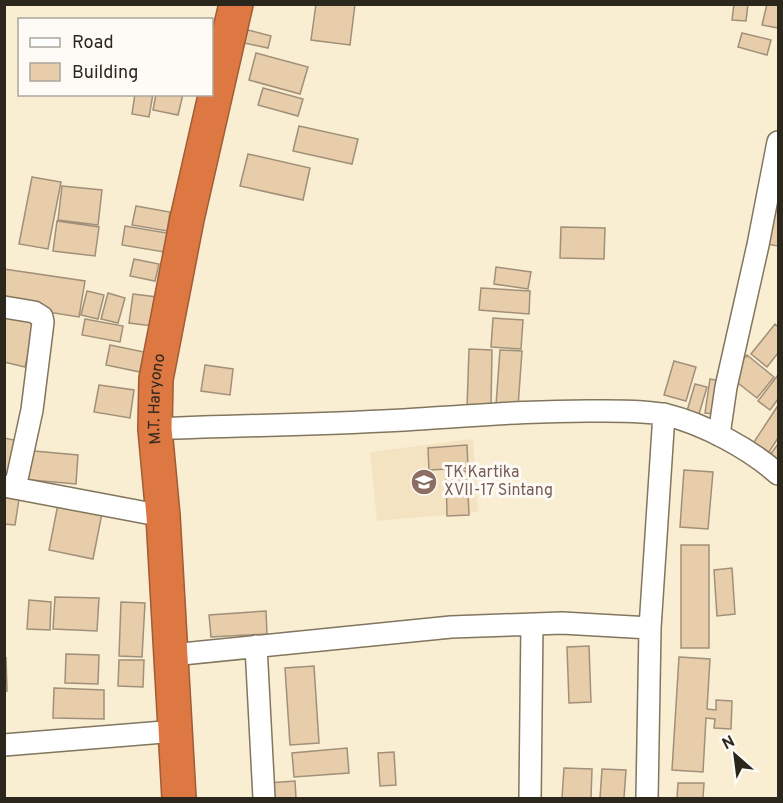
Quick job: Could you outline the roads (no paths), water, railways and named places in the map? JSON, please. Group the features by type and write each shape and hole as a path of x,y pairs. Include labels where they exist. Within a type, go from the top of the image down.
{"highway":[{"name":"M.T. Haryono","path":"179,798 163,516 154,429 156,379 191,198 236,4"}],"street":[{"path":"720,435 726,387 758,245 778,142"},
{"path":"4,307 34,312 42,317 43,322 32,410 10,487 163,516"},
{"path":"154,429 250,424 384,422 532,412 588,411 664,414 720,435 767,464 778,474"},
{"path":"647,798 650,628 664,414"},
{"path":"172,655 451,627 562,623 650,628"},
{"path":"530,798 532,624"},
{"path":"256,646 264,798"},
{"path":"4,745 176,731"}],"place":[{"name":"TK Kartika XVII-17 Sintang","path":"424,482"}]}
